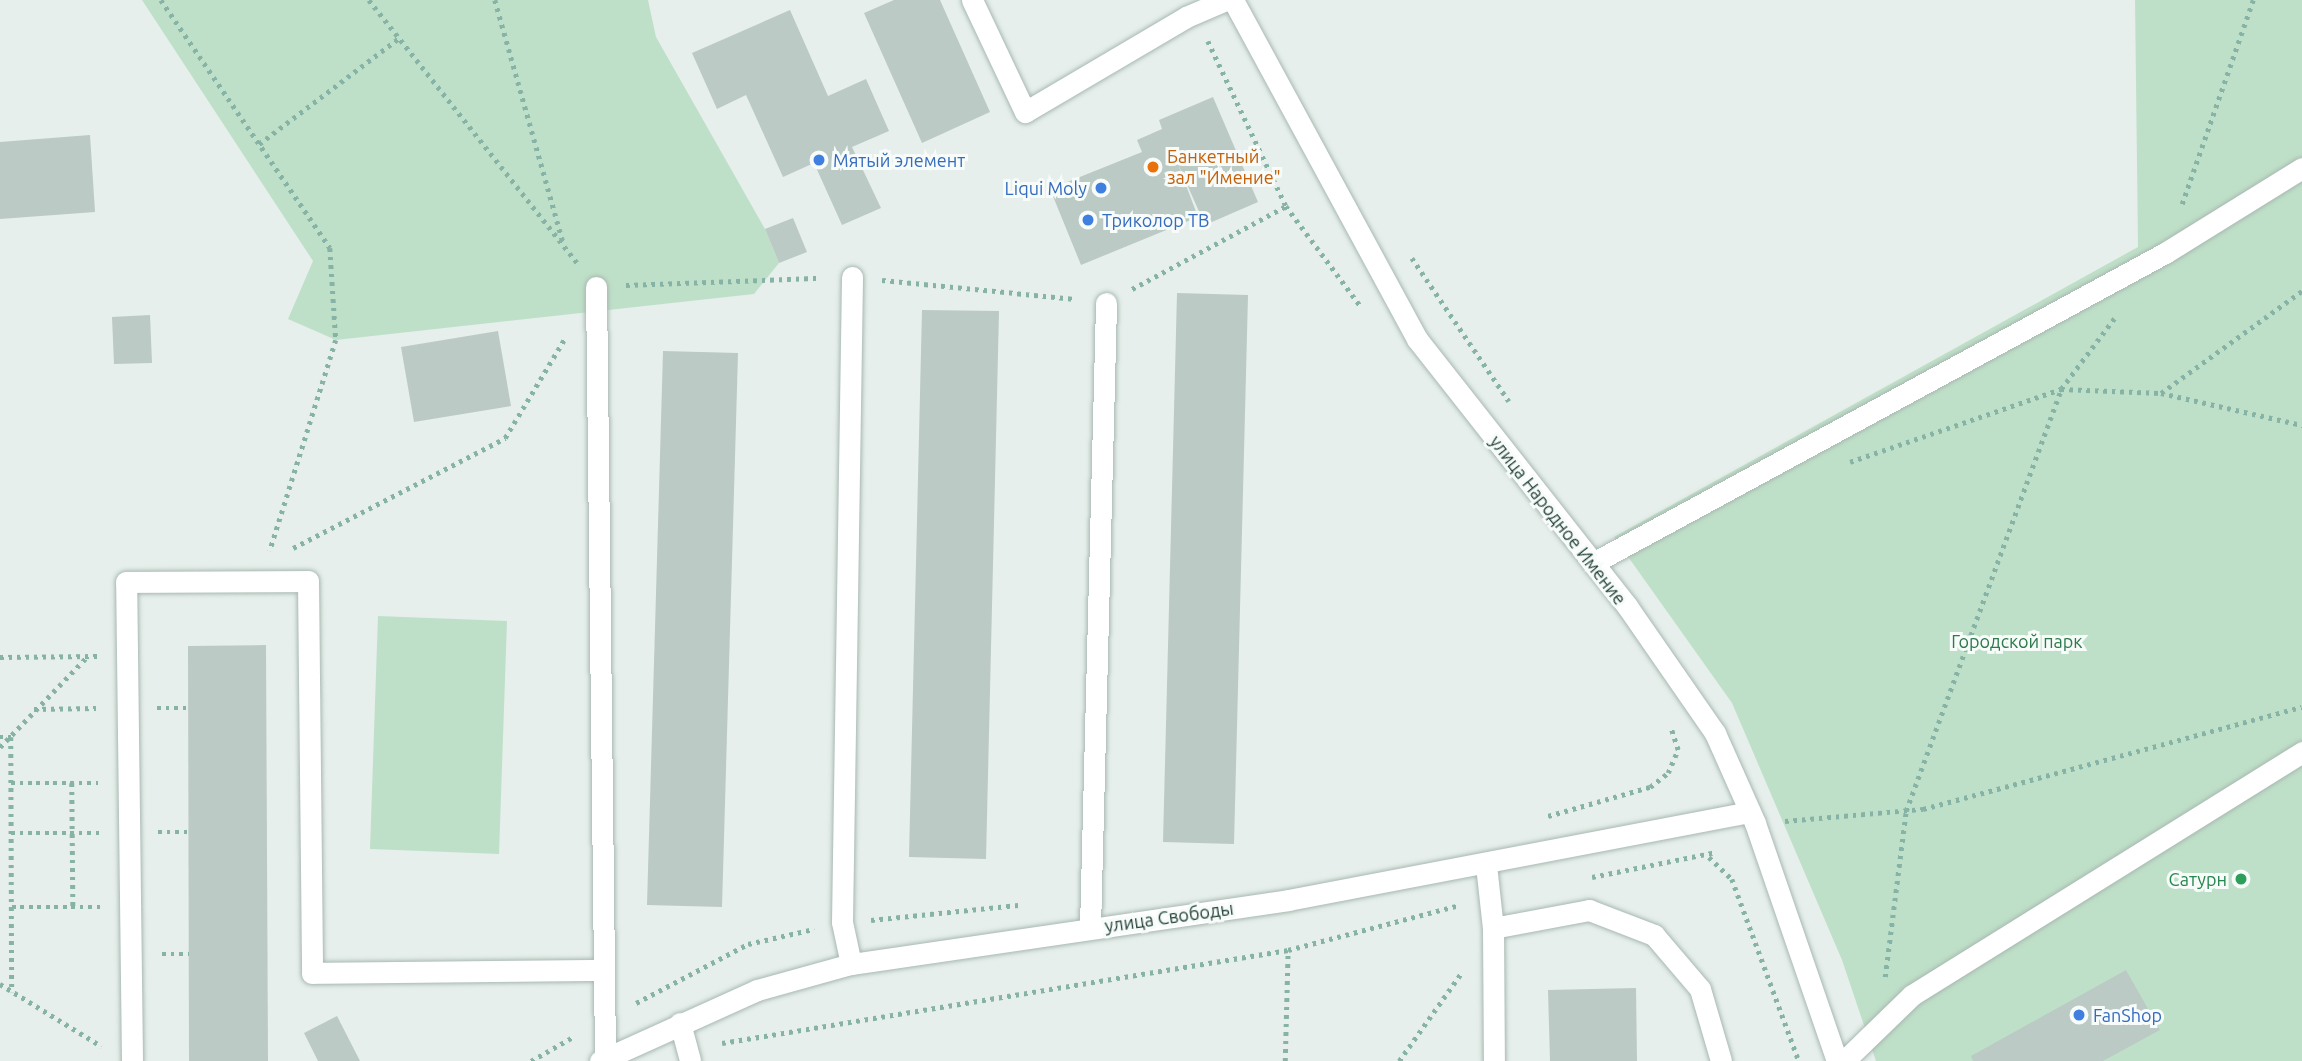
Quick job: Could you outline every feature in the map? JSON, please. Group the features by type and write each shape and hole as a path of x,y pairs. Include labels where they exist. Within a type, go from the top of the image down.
{"street":[{"path":"972,0 1025,112 1195,13 1226,0"},
{"name":"улица Народное Имение","path":"1233,0 1416,339 1592,563 1715,733 1752,818 1837,1061"},
{"path":"1592,563 2165,253 2302,168"},
{"path":"851,964 842,922 852,276"},
{"path":"596,287 605,1020 603,1060"},
{"path":"1090,928 1106,303"},
{"path":"123,1058 130,907 126,583 308,581 312,973 604,970"},
{"path":"1844,1061 1877,1033 1912,995 2302,752"},
{"name":"улица Свободы","path":"603,1060 757,990 851,964 1486,865 1752,818"},
{"path":"1486,865 1493,928 1494,1061"},
{"path":"1493,928 1589,910 1654,936 1700,989 1721,1061"},
{"path":"680,1023 690,1059"}],"path":[{"path":"161,0 330,248 335,340 266,562 278,556"},
{"path":"369,0 596,287 852,276 1106,303 1286,206"},
{"path":"495,0 564,247"},
{"path":"2165,253 2253,0"},
{"path":"1195,13 1286,206 1369,318"},
{"path":"259,144 399,38"},
{"path":"1409,254 1511,403"},
{"path":"2161,393 2302,292"},
{"path":"1877,1033 1906,811 2060,388 2124,305"},
{"path":"290,549 505,438 568,333"},
{"path":"1841,465 2060,388 2161,393 2302,425"},
{"path":"0,747 88,656"},
{"path":"0,657 127,656"},
{"path":"1583,879 1709,857 1752,818 1906,811 2302,707"},
{"path":"1544,817 1650,787 1668,773 1678,750 1667,715"},
{"path":"0,737 11,737"},
{"path":"11,737 12,992"},
{"path":"11,783 129,782"},
{"path":"72,783 73,908"},
{"path":"1709,857 1732,879 1799,1061"},
{"path":"690,1059 708,1045 1288,950 1491,896"},
{"path":"531,1061 748,944 842,922 1034,903"},
{"path":"12,907 130,907"},
{"path":"1399,1061 1493,928"},
{"path":"1285,1061 1288,950"},
{"path":"0,984 123,1058"}],"green space":[{"path":"142,0 648,0 656,37 765,229 779,263 754,294 336,340 288,319 313,261"},
{"name":"Городской парк","path":"2135,0 2302,0 2302,1061 1876,1061 1842,960 1732,703 1614,537 2138,247"},
{"path":"378,616 507,621 499,854 370,849"}],"building":[{"path":"894,0 940,0 990,112 922,143 864,13"},
{"path":"790,10 828,96 866,79 889,131 852,147 881,208 842,225 814,163 783,177 746,95 717,109 692,53"},
{"path":"1213,97 1258,202 1205,225 1178,164 1198,217 1081,265 1050,189 1142,152 1137,140 1162,129 1159,120"},
{"path":"90,135 95,212 0,219 0,142"},
{"path":"793,218 807,252 779,263 765,229"},
{"path":"1177,293 1248,295 1234,844 1163,842"},
{"path":"922,310 999,311 986,859 909,857"},
{"path":"150,315 152,363 114,364 112,317"},
{"path":"498,331 511,406 414,422 401,347"},
{"path":"663,351 738,353 722,907 647,905"},
{"path":"266,645 268,1061 189,1061 188,646"},
{"path":"2126,970 2160,1030 2103,1061 1973,1061 1971,1056"},
{"path":"1636,988 1637,1061 1550,1061 1548,990"},
{"path":"337,1016 360,1061 318,1061 304,1033"}],"place":[{"name":"Мятый элемент","path":"819,160"},
{"name":"Банкетный зал \"Имение\"","path":"1153,167"},
{"name":"Liqui Moly","path":"1101,188"},
{"name":"Триколор ТВ","path":"1088,220"},
{"name":"Сатурн","path":"2241,879"},
{"name":"FanShop","path":"2079,1015"}]}
